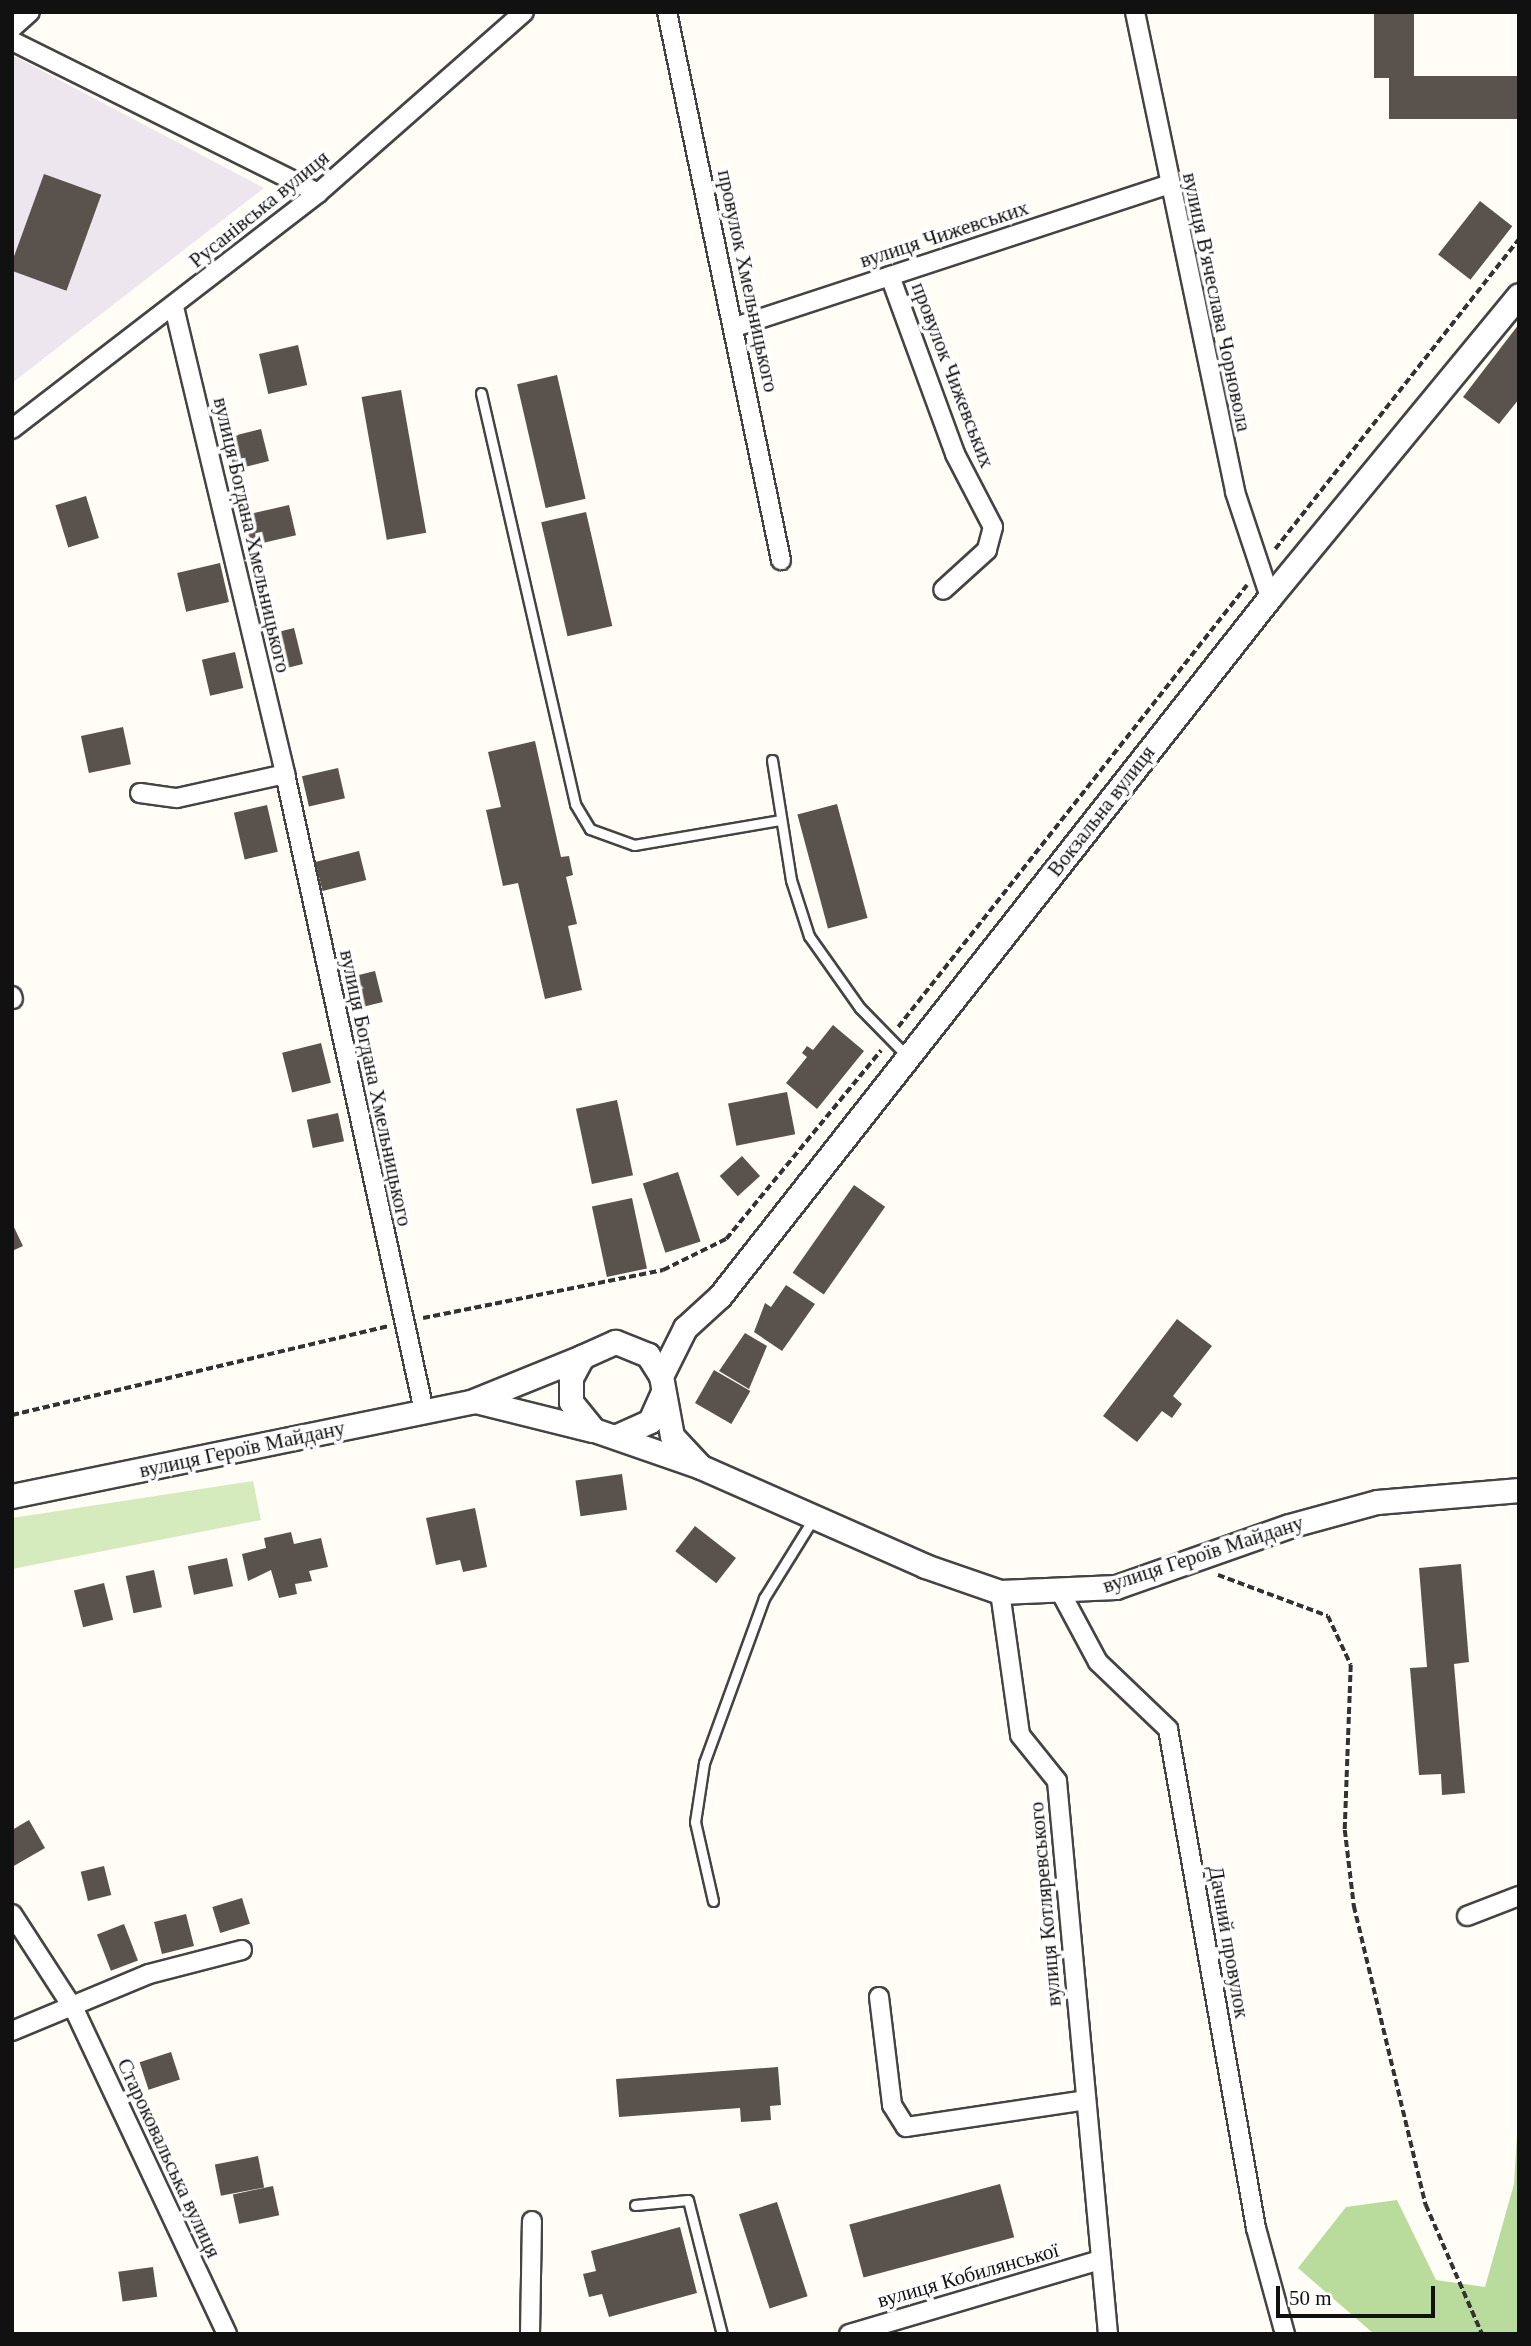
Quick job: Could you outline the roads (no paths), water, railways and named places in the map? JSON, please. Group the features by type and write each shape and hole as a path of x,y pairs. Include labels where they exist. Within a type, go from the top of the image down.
{"street":[{"path":"12,28 30,12"},
{"name":"Русанівська вулиця","path":"12,429 174,307 318,193 524,12"},
{"name":"провулок Хмельницького","path":"667,12 735,327 781,560"},
{"name":"вулиця В'ячеслава Чорновола","path":"1135,12 1168,185 1235,492 1270,597"},
{"path":"12,41 318,193"},
{"name":"вулиця Чижевських","path":"735,327 1168,185"},
{"name":"провулок Чижевських","path":"890,276 955,454 993,527 987,550 943,590"},
{"name":"Вокзальна вулиця","path":"662,1382 685,1328 720,1296 1270,597 1519,295"},
{"name":"вулиця Богдана Хмельницького","path":"174,307 285,774 424,1411"},
{"path":"140,793 177,798 285,774"},
{"name":"Вокзальна вулиця","path":"627,1344 685,1328"},
{"name":"вулиця Героїв Майдану","path":"12,1496 472,1401 582,1357 603,1344 627,1344"},
{"path":"617,1436 650,1422 662,1382 648,1355 627,1344"},
{"path":"582,1357 569,1390 576,1413 594,1430"},
{"name":"вулиця Героїв Майдану","path":"662,1382 672,1436 701,1467"},
{"name":"вулиця Героїв Майдану","path":"472,1401 617,1436 701,1467 814,1517 1000,1592 1061,1592 1116,1587 1289,1525 1377,1502 1519,1490"},
{"name":"вулиця Котляревського","path":"1000,1592 1020,1735 1057,1781 1108,2334"},
{"name":"Дачний провулок","path":"1061,1592 1098,1662 1168,1729 1256,2228 1285,2334"},
{"path":"1467,1916 1519,1896"},
{"name":"Староковальська вулиця","path":"12,1914 69,2003 227,2334"},
{"path":"12,2031 69,2003 242,1950"},
{"path":"879,1997 892,2105 906,2127 1086,2100"},
{"path":"530,2334 532,2221"},
{"name":"вулиця Кобилянської","path":"849,2334 1100,2260"}],"lane":[{"path":"481,393 575,804 590,829 634,845 781,820"},
{"path":"772,761 781,820 809,936 860,1008 907,1056"},
{"path":"713,1901 695,1822 704,1763 764,1598 814,1517"},
{"path":"635,2205 688,2200 722,2334"}]}
